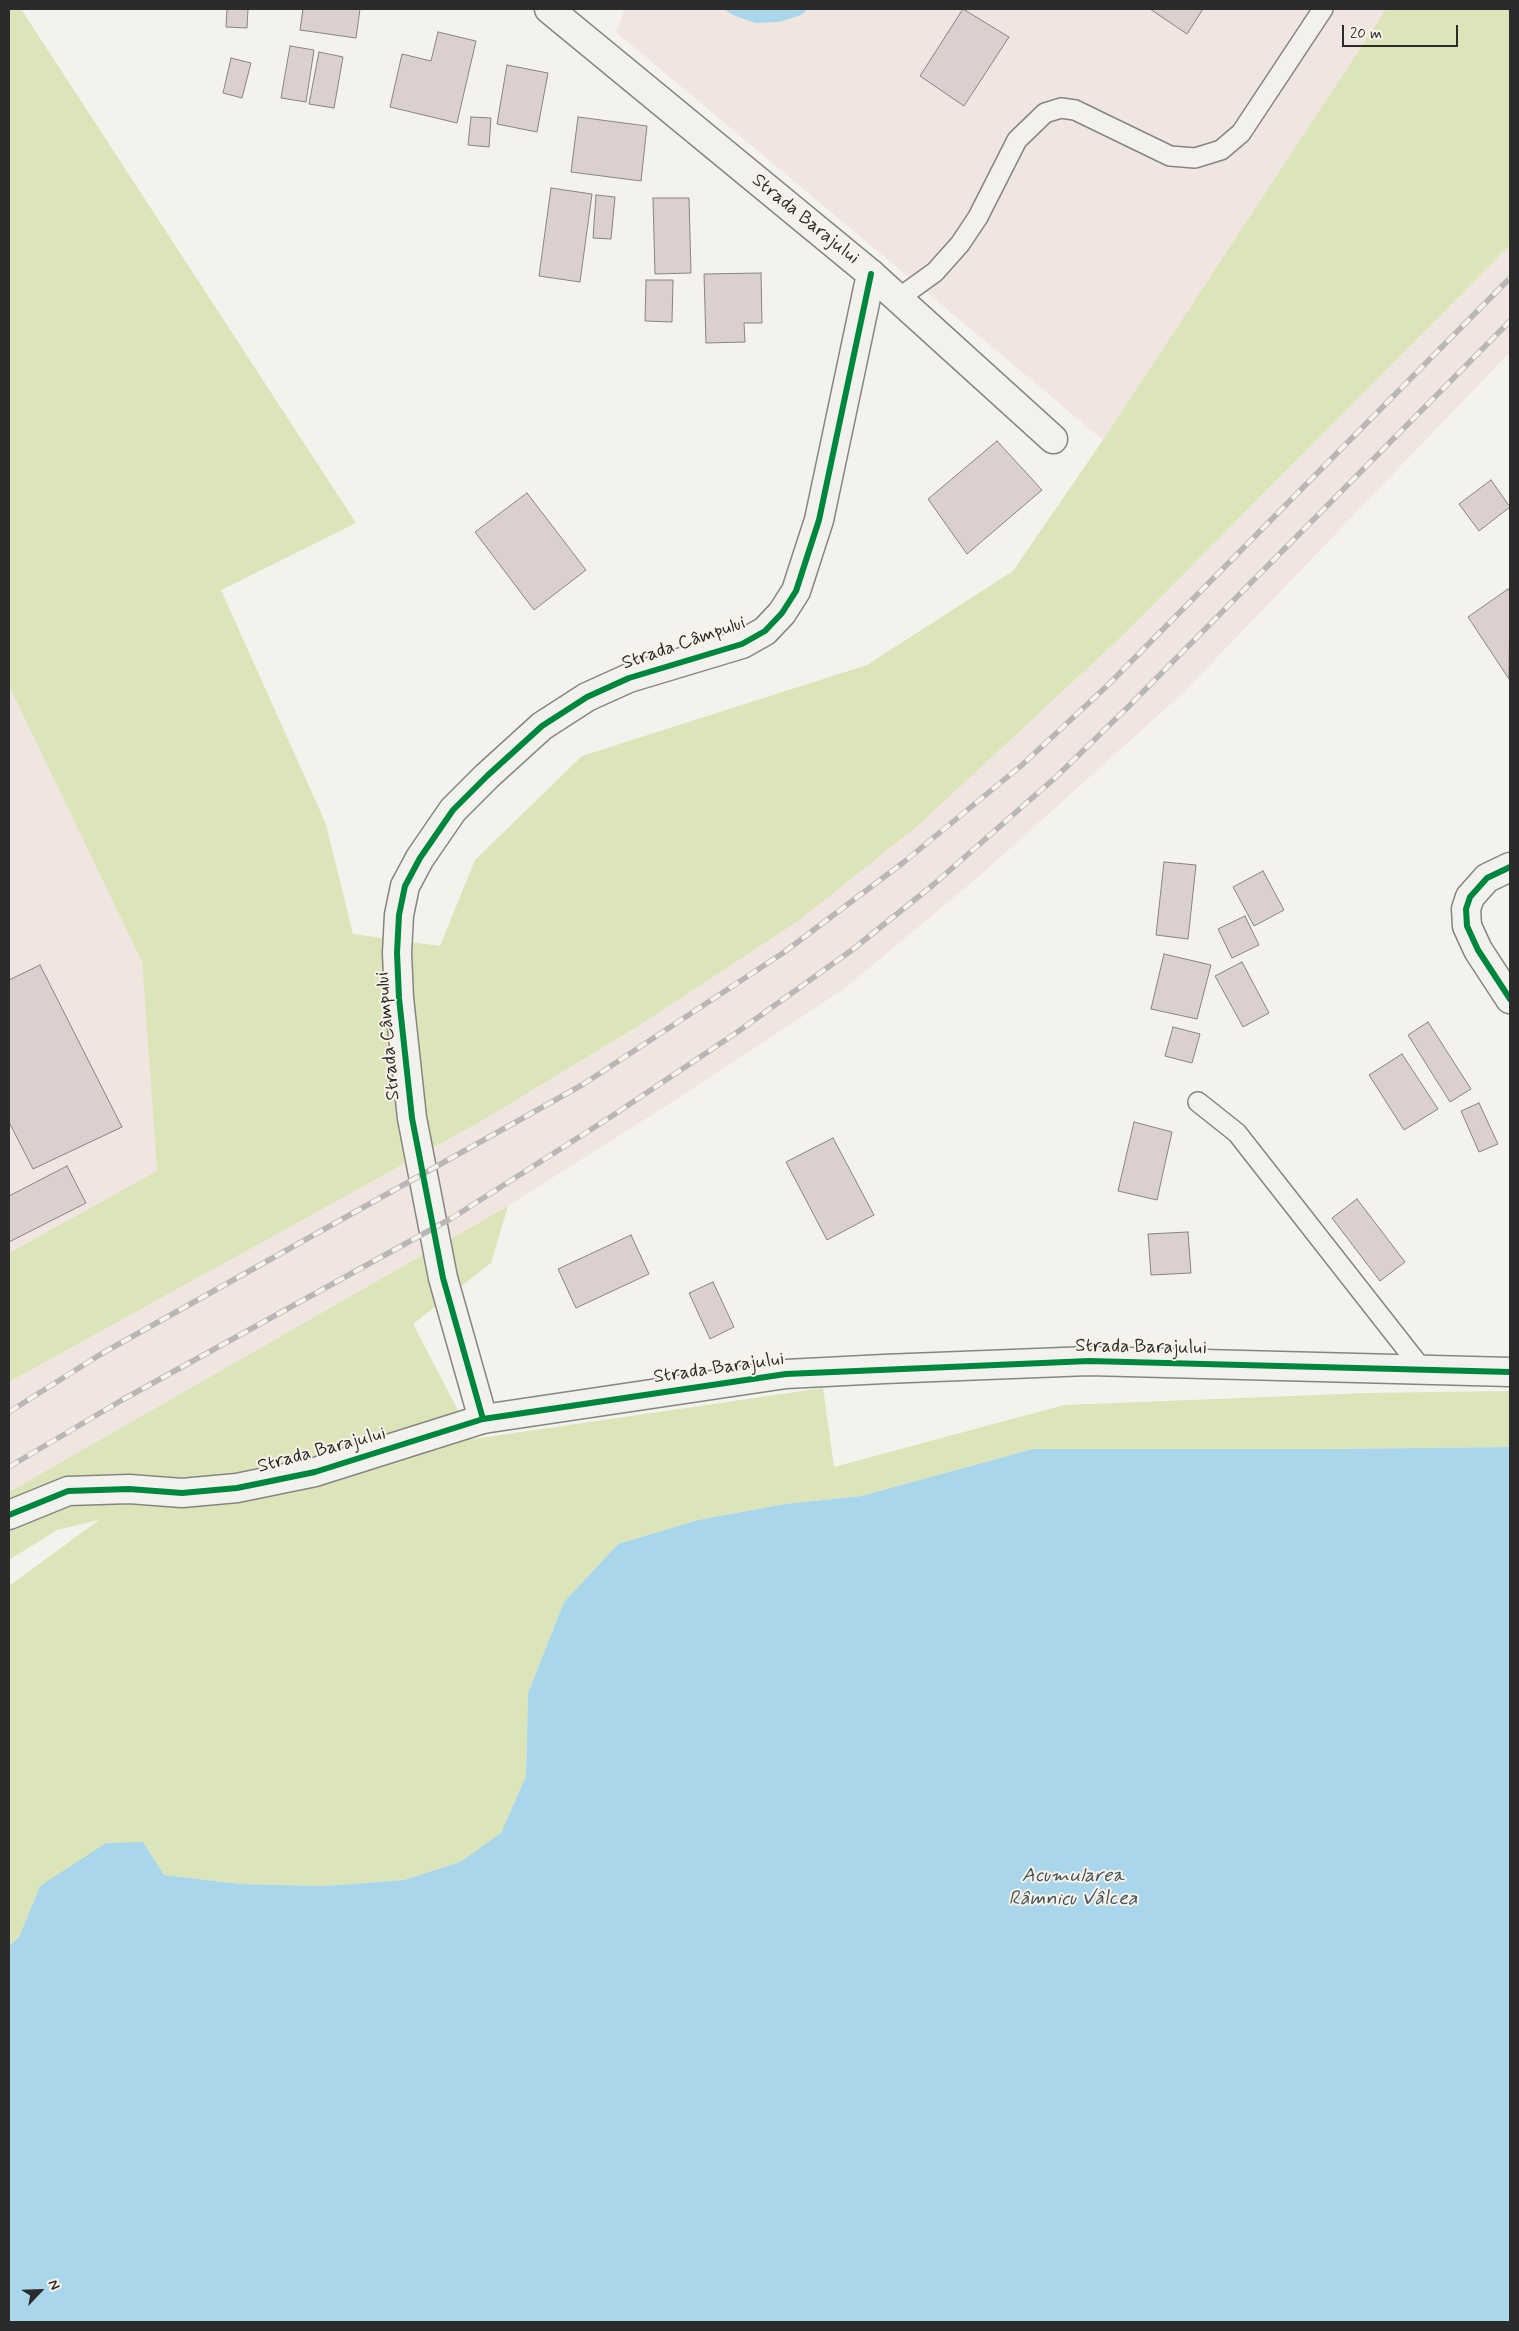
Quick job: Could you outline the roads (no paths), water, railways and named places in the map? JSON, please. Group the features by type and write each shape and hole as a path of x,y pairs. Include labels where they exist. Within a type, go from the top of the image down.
{"street":[{"name":"Strada Barajului","path":"558,12 899,298 1053,439"},
{"name":"Strada Câmpului","path":"483,1419 443,1278 412,1118 397,953 399,914 405,886 420,858 453,810 542,726 587,697 629,678 742,644 765,631 782,613 796,591 819,520 871,274"},
{"path":"1510,867 1487,878 1470,897 1466,909 1467,926 1478,950 1510,999"},
{"name":"Strada Barajului","path":"9,1515 68,1491 128,1489 182,1493 237,1488 314,1472 483,1419 786,1374 1089,1361 1510,1372"}],"lane":[{"path":"899,298 935,272 960,244 978,217 1017,140 1045,113 1061,108 1075,110 1170,156 1195,158 1221,150 1241,133 1322,9"},
{"path":"1198,1102 1237,1133 1422,1370"}],"water":[{"path":"724,9 808,9 801,15 779,22 755,23 733,15"},
{"name":"Acumularea Râmnicu Vâlcea","path":"1510,1447 1510,2322 9,2322 9,1946 19,1937 40,1886 106,1843 143,1842 164,1875 240,1884 323,1886 404,1880 460,1862 501,1833 526,1776 528,1693 564,1602 618,1544 698,1520 785,1504 861,1496 1033,1449"}],"railway":[{"path":"9,1412 101,1354 582,1085 783,953 904,862 1022,765 1107,686 1510,278"},
{"path":"9,1467 122,1400 452,1218 609,1118 736,1033 852,950 933,885 1056,777 1127,708 1510,321"}]}
